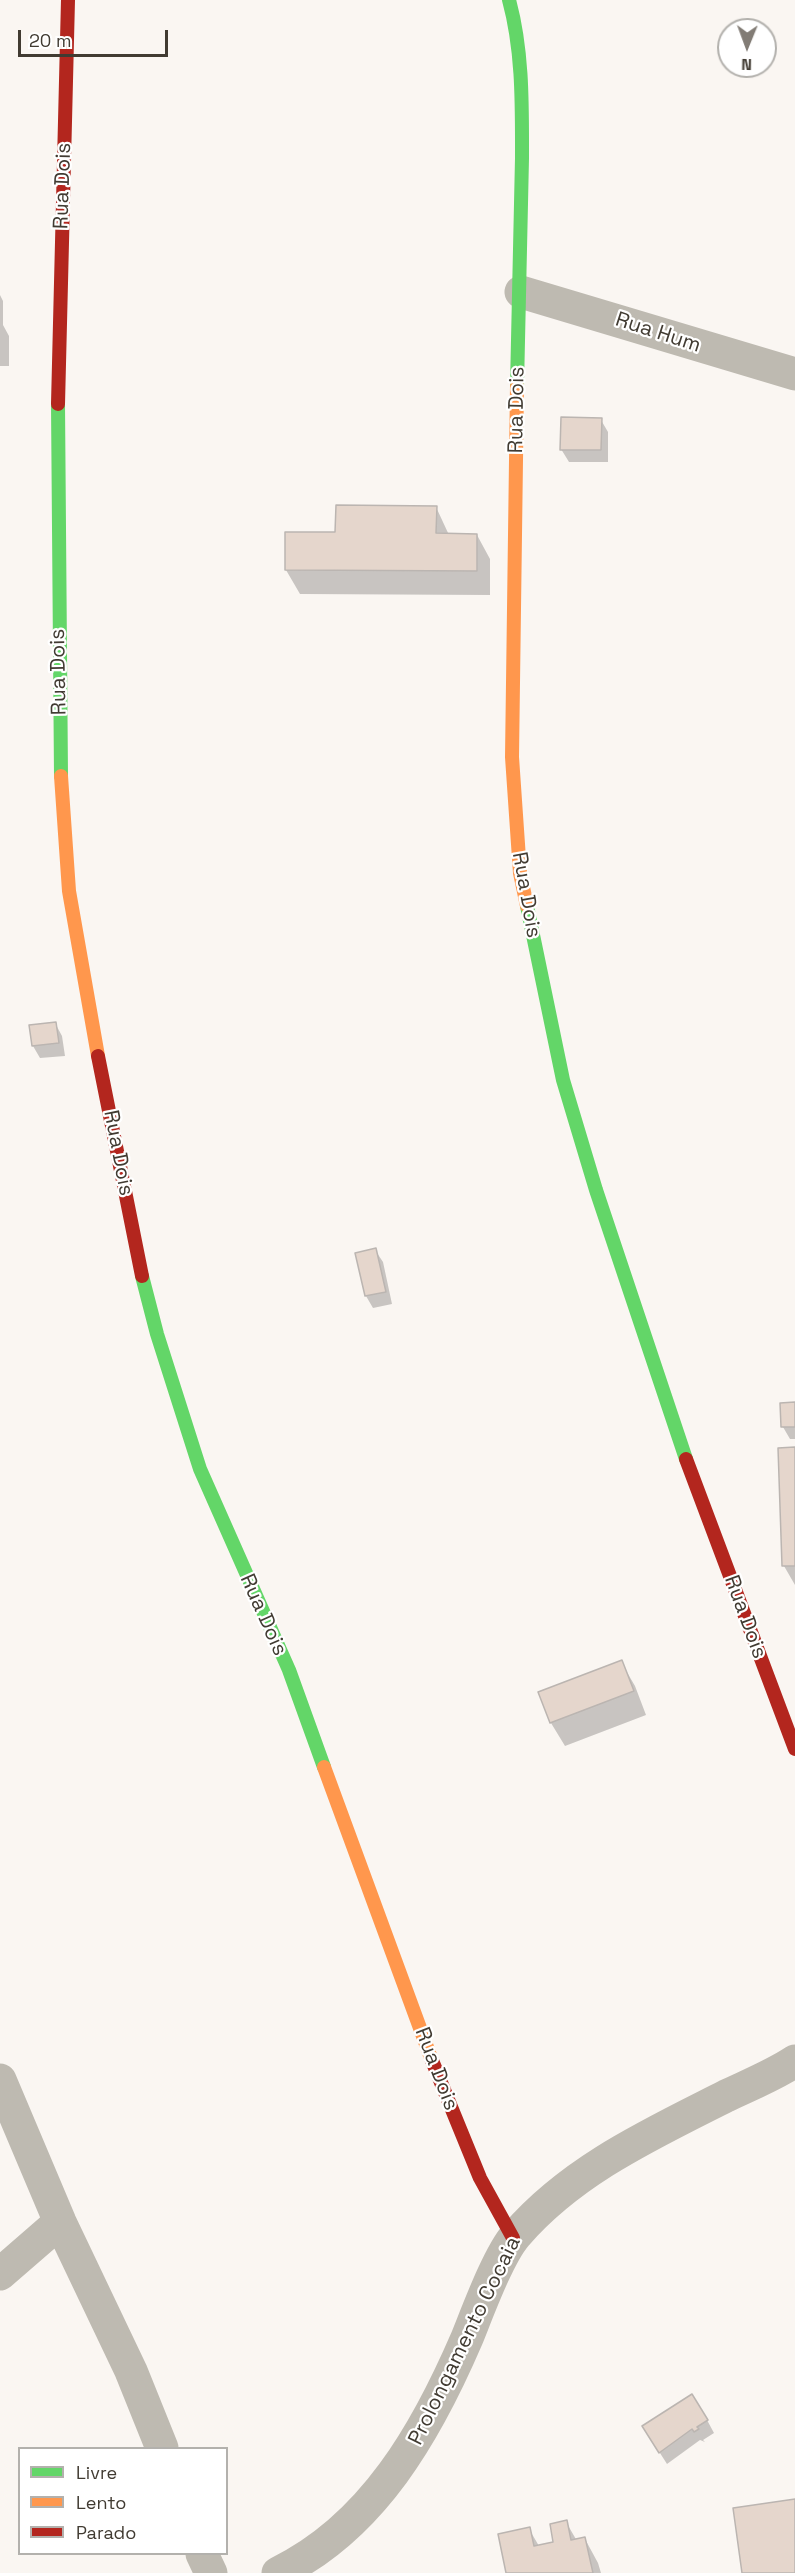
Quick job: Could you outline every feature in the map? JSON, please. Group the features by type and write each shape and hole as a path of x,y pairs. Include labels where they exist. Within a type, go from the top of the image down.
{"street":[{"name":"Rua Dois","path":"68,0 58,380 59,714 62,812 69,891 89,1010 143,1279 157,1334 200,1470 233,1550 289,1670 400,1978 461,2134 480,2178 513,2238"},
{"name":"Rua Dois","path":"509,0 516,25 522,104 521,292 517,379 512,691 513,768 520,873 563,1080 596,1190 671,1420 795,1749"},
{"name":"Rua Hum","path":"521,292 795,374"},
{"name":"Prolongamento Cocaia","path":"278,2573 309,2558 337,2536 409,2454 432,2412 513,2238 544,2205 614,2154 795,2061"},
{"path":"0,2080 60,2222 131,2370 162,2447"},
{"path":"0,2274 60,2222"},
{"path":"203,2555 211,2573"}],"building":[{"path":"561,417 602,418 601,450 560,450"},
{"path":"336,505 437,506 436,533 477,534 477,571 285,570 285,532 335,532"},
{"path":"56,1022 59,1043 32,1046 29,1025"},
{"path":"376,1248 386,1292 365,1296 355,1253"},
{"path":"795,1402 795,1427 781,1427 780,1403"},
{"path":"795,1447 795,1566 782,1566 778,1448"},
{"path":"622,1660 634,1691 550,1723 538,1692"},
{"path":"692,2394 708,2420 697,2427 699,2429 694,2432 692,2429 659,2453 642,2426"},
{"path":"795,2499 795,2573 742,2573 733,2508"},
{"path":"567,2520 571,2540 585,2537 593,2573 506,2573 498,2534 530,2527 534,2546 553,2542 550,2524"}],"traffic: fast":[{"path":"509,0 517,39 522,99 517,386"},
{"path":"58,404 61,776"},
{"path":"527,906 563,1080 596,1190 686,1459"},
{"path":"142,1276 157,1334 200,1469 289,1670 324,1767"}],"traffic: slow":[{"path":"517,386 512,757 520,873 527,906"},
{"path":"61,776 69,891 98,1056"},
{"path":"324,1767 431,2058"}],"traffic: jam":[{"path":"58,404 68,0"},
{"path":"98,1056 142,1276"},
{"path":"686,1459 795,1749"},
{"path":"431,2058 480,2178 513,2238"}]}
